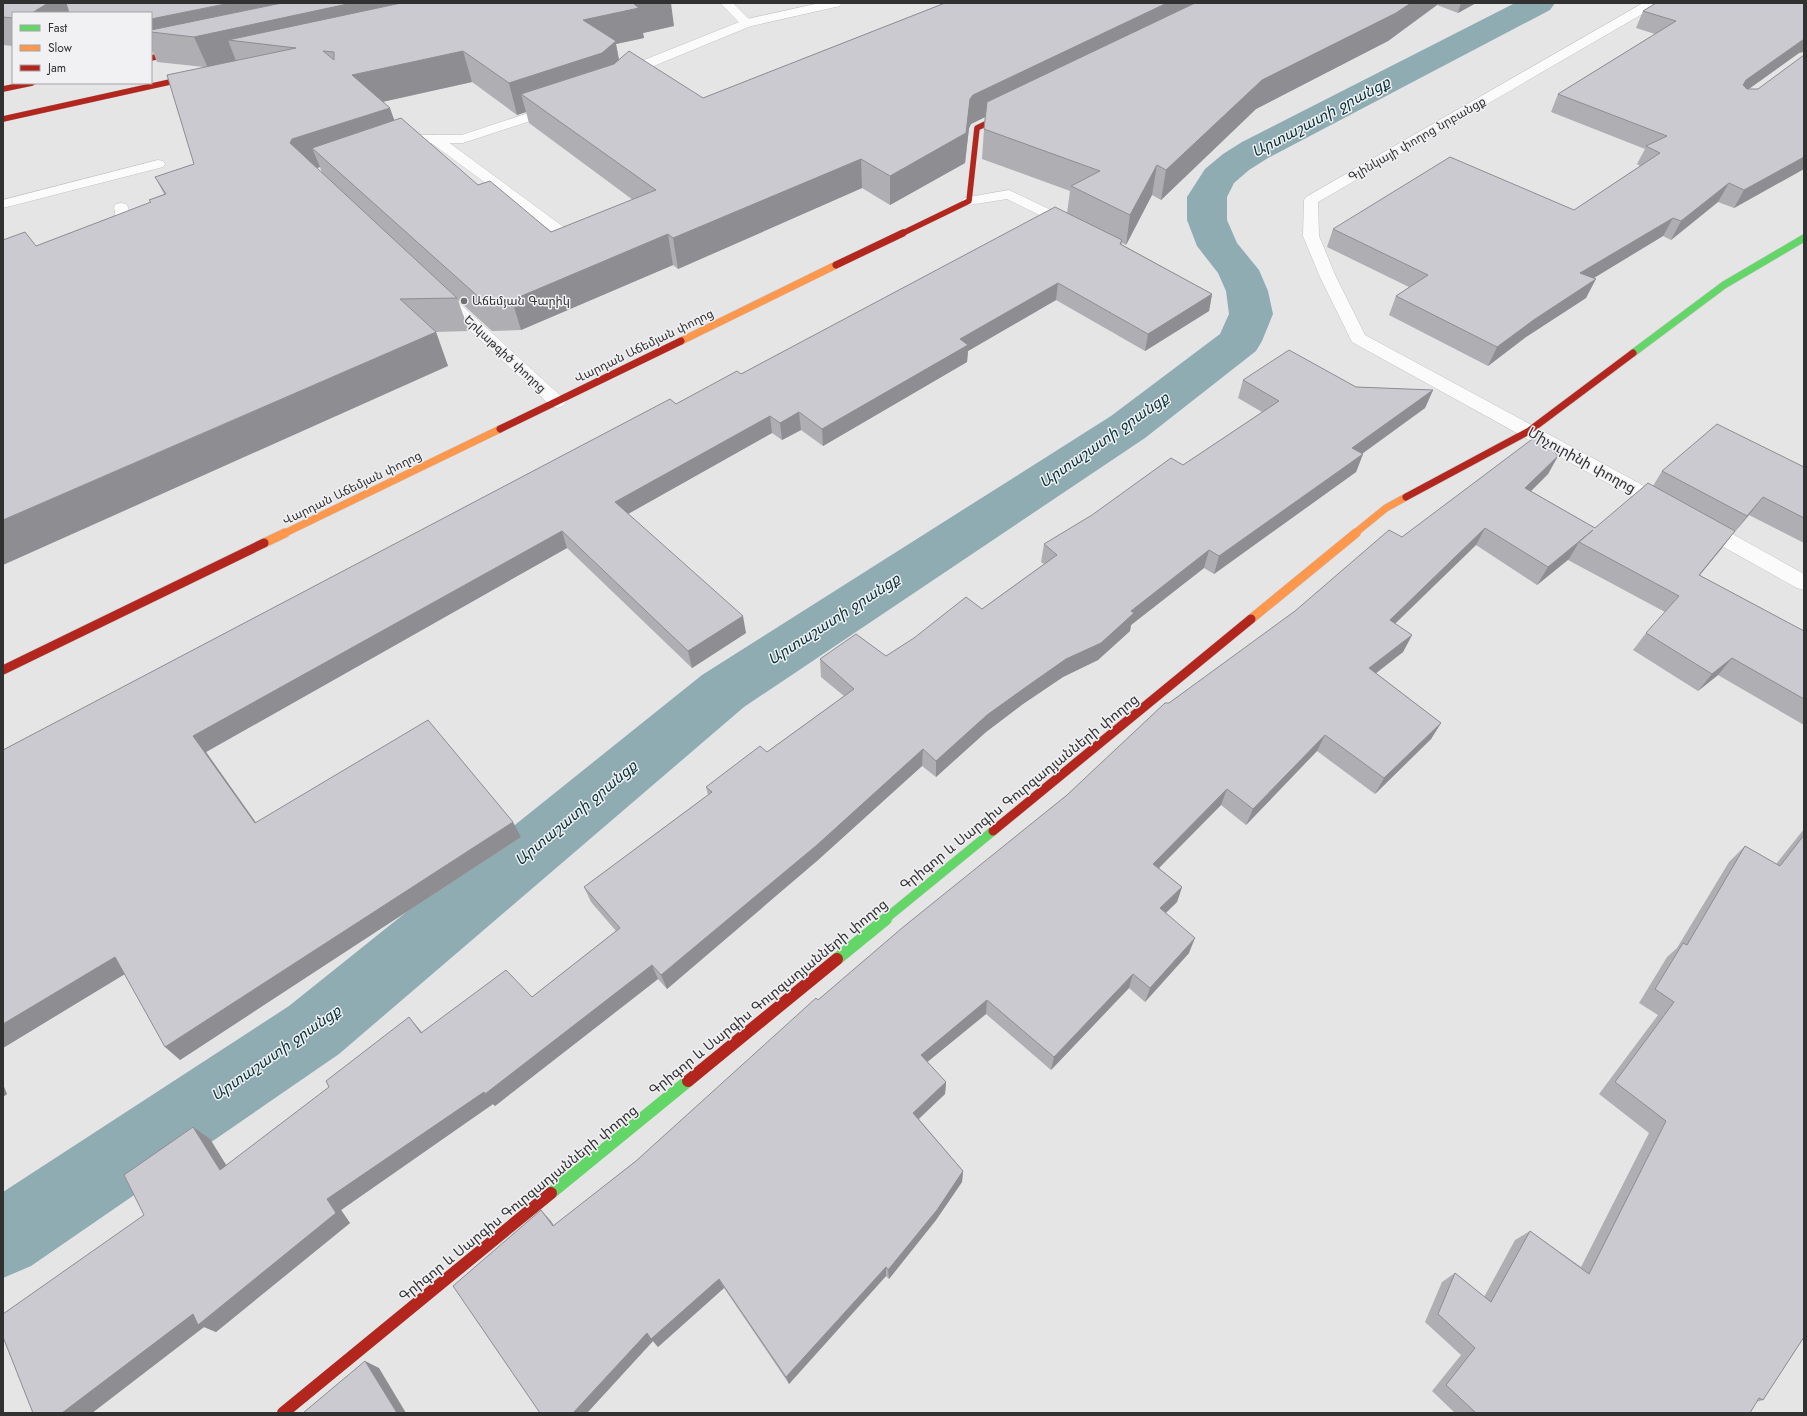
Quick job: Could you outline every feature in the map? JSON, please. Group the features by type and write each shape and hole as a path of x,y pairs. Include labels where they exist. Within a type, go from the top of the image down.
{"street":[{"path":"726,3 747,23"},
{"path":"614,88 634,69 747,23 836,3"},
{"name":"Գլինկայի փողոց նրբանցք","path":"1358,338 1328,277 1311,236 1311,200 1652,3"},
{"path":"152,58 190,49"},
{"path":"3,119 204,74"},
{"path":"3,89 27,84"},
{"path":"382,151 418,139 463,139 569,103"},
{"path":"1019,108 977,128 970,201 1010,194 1086,232"},
{"path":"435,139 564,234"},
{"path":"3,204 158,164"},
{"name":"Վարդան Աճեմյան փողոց","path":"3,670 970,201"},
{"path":"100,243 119,235 125,229 121,207"},
{"name":"Գրիգոր և Սարգիս Գուրզադյանների փողոց","path":"283,1413 1386,508 1529,431 1724,285 1804,238"},
{"name":"Երկաթգիծ փողոց","path":"428,283 557,402"},
{"name":"Միչուրինի փողոց","path":"1358,338 1804,583"}],"building":[{"path":"3,3 48,3 34,12 12,12 12,18 3,17"},
{"path":"66,3 230,3 152,19 152,12 69,12"},
{"path":"282,3 352,3 194,37 152,32 152,30"},
{"path":"401,3 638,3 634,4 639,8 583,20 616,41 602,53 509,83 463,51 352,75 390,108 292,139 290,143 457,298 400,299 436,332 3,520 3,240 25,232 36,246 151,202 149,200 166,194 155,177 194,164 167,75 296,48 228,40","holes":["323,51 334,52 334,60"]},
{"path":"945,3 1167,3 973,95 970,99 966,133 890,176 861,159 673,238 668,234 512,300 482,300 312,148 401,118 478,185 490,181 551,232 656,190 521,94 614,64 629,51 703,98"},
{"path":"1195,3 1411,3 1396,13 1262,80 1166,170 1157,165 1130,215 1071,186 1100,171 984,129 987,102"},
{"path":"1656,3 1804,3 1804,39 1746,80 1743,85 1747,89 1758,89 1804,55 1804,157 1744,190 1729,183 1681,221 1673,218 1580,273 1596,279 1535,319 1497,347 1396,296 1428,275 1333,229 1450,157 1574,210 1660,153 1646,146 1667,136 1558,94 1676,21 1643,11"},
{"path":"1055,207 1122,240 1120,244 1212,294 1148,334 1058,283 960,339 968,345 822,429 799,412 780,423 770,416 615,502 743,616 688,651 562,531 193,736 255,823 428,720 513,822 165,1047 115,957 3,1024 3,750 670,399 676,404 737,371 741,374"},
{"path":"1289,350 1356,387 1433,390 1352,448 1363,454 1219,556 1209,550 1131,611 1134,613 1101,643 1066,659 1026,687 987,715 936,761 923,749 817,845 661,975 652,965 485,1094 484,1092 327,1199 336,1213 198,1325 193,1314 62,1413 33,1413 3,1337 3,1314 144,1215 124,1175 193,1127 220,1170 329,1087 326,1081 409,1017 421,1033 506,970 532,997 620,928 584,887 712,792 706,787 760,746 767,752 854,689 820,659 856,634 886,656 914,638 966,597 982,609 1057,555 1044,544 1092,515 1171,458 1183,465 1279,401 1243,380"},
{"path":"1717,424 1804,467 1804,518 1763,497 1747,516 1662,471"},
{"path":"1539,434 1558,456 1525,488 1595,528 1648,483 1735,531 1699,575 1804,631 1804,699 1732,658 1712,674 1646,633 1679,596 1579,542 1593,530 1548,567 1485,528 1390,620 1412,635 1369,668 1441,723 1384,778 1325,735 1253,809 1227,789 1153,864 1182,887 1160,908 1195,938 1150,988 1133,974 1054,1057 987,1000 921,1055 946,1082 913,1113 963,1171 937,1210 888,1270 886,1267 786,1377 719,1279 651,1339 647,1333 573,1413 540,1413 453,1286 541,1210 553,1226 636,1161 816,998 818,1000 902,928 1067,795 1165,703 1169,703 1295,611 1389,530 1402,537"},
{"path":"1804,835 1804,1337 1763,1400 1759,1398 1750,1413 1476,1413 1446,1385 1475,1348 1438,1314 1455,1273 1491,1302 1530,1231 1589,1274 1666,1121 1615,1082 1674,1002 1655,989 1683,943 1687,945 1745,846 1780,866"},
{"path":"365,1361 397,1413 303,1413"}],"waterway":[{"name":"Արտաշատի ջրանցք","path":"3,1238 314,1030 723,691 1128,427 1240,341 1251,314 1247,291 1238,270 1218,246 1207,220 1207,197 1219,177 1236,162 1255,150 1539,3"}],"traffic: fast":[{"path":"1633,353 1724,285 1804,238"},
{"path":"837,959 993,831"},
{"path":"551,1193 688,1081"}],"traffic: slow":[{"path":"681,341 836,265"},
{"path":"264,543 500,429"},
{"path":"1251,619 1386,508 1406,497"}],"traffic: jam":[{"path":"152,58 184,51"},
{"path":"3,119 197,76"},
{"path":"3,89 27,84"},
{"path":"836,265 969,201 977,128 1010,112"},
{"path":"500,429 681,341"},
{"path":"1406,497 1529,431 1633,353"},
{"path":"3,670 264,543"},
{"path":"993,831 1251,619"},
{"path":"688,1081 837,959"},
{"path":"283,1413 551,1193"}],"place":[{"name":"Աճեմյան Գարիկ","path":"464,301"}]}
